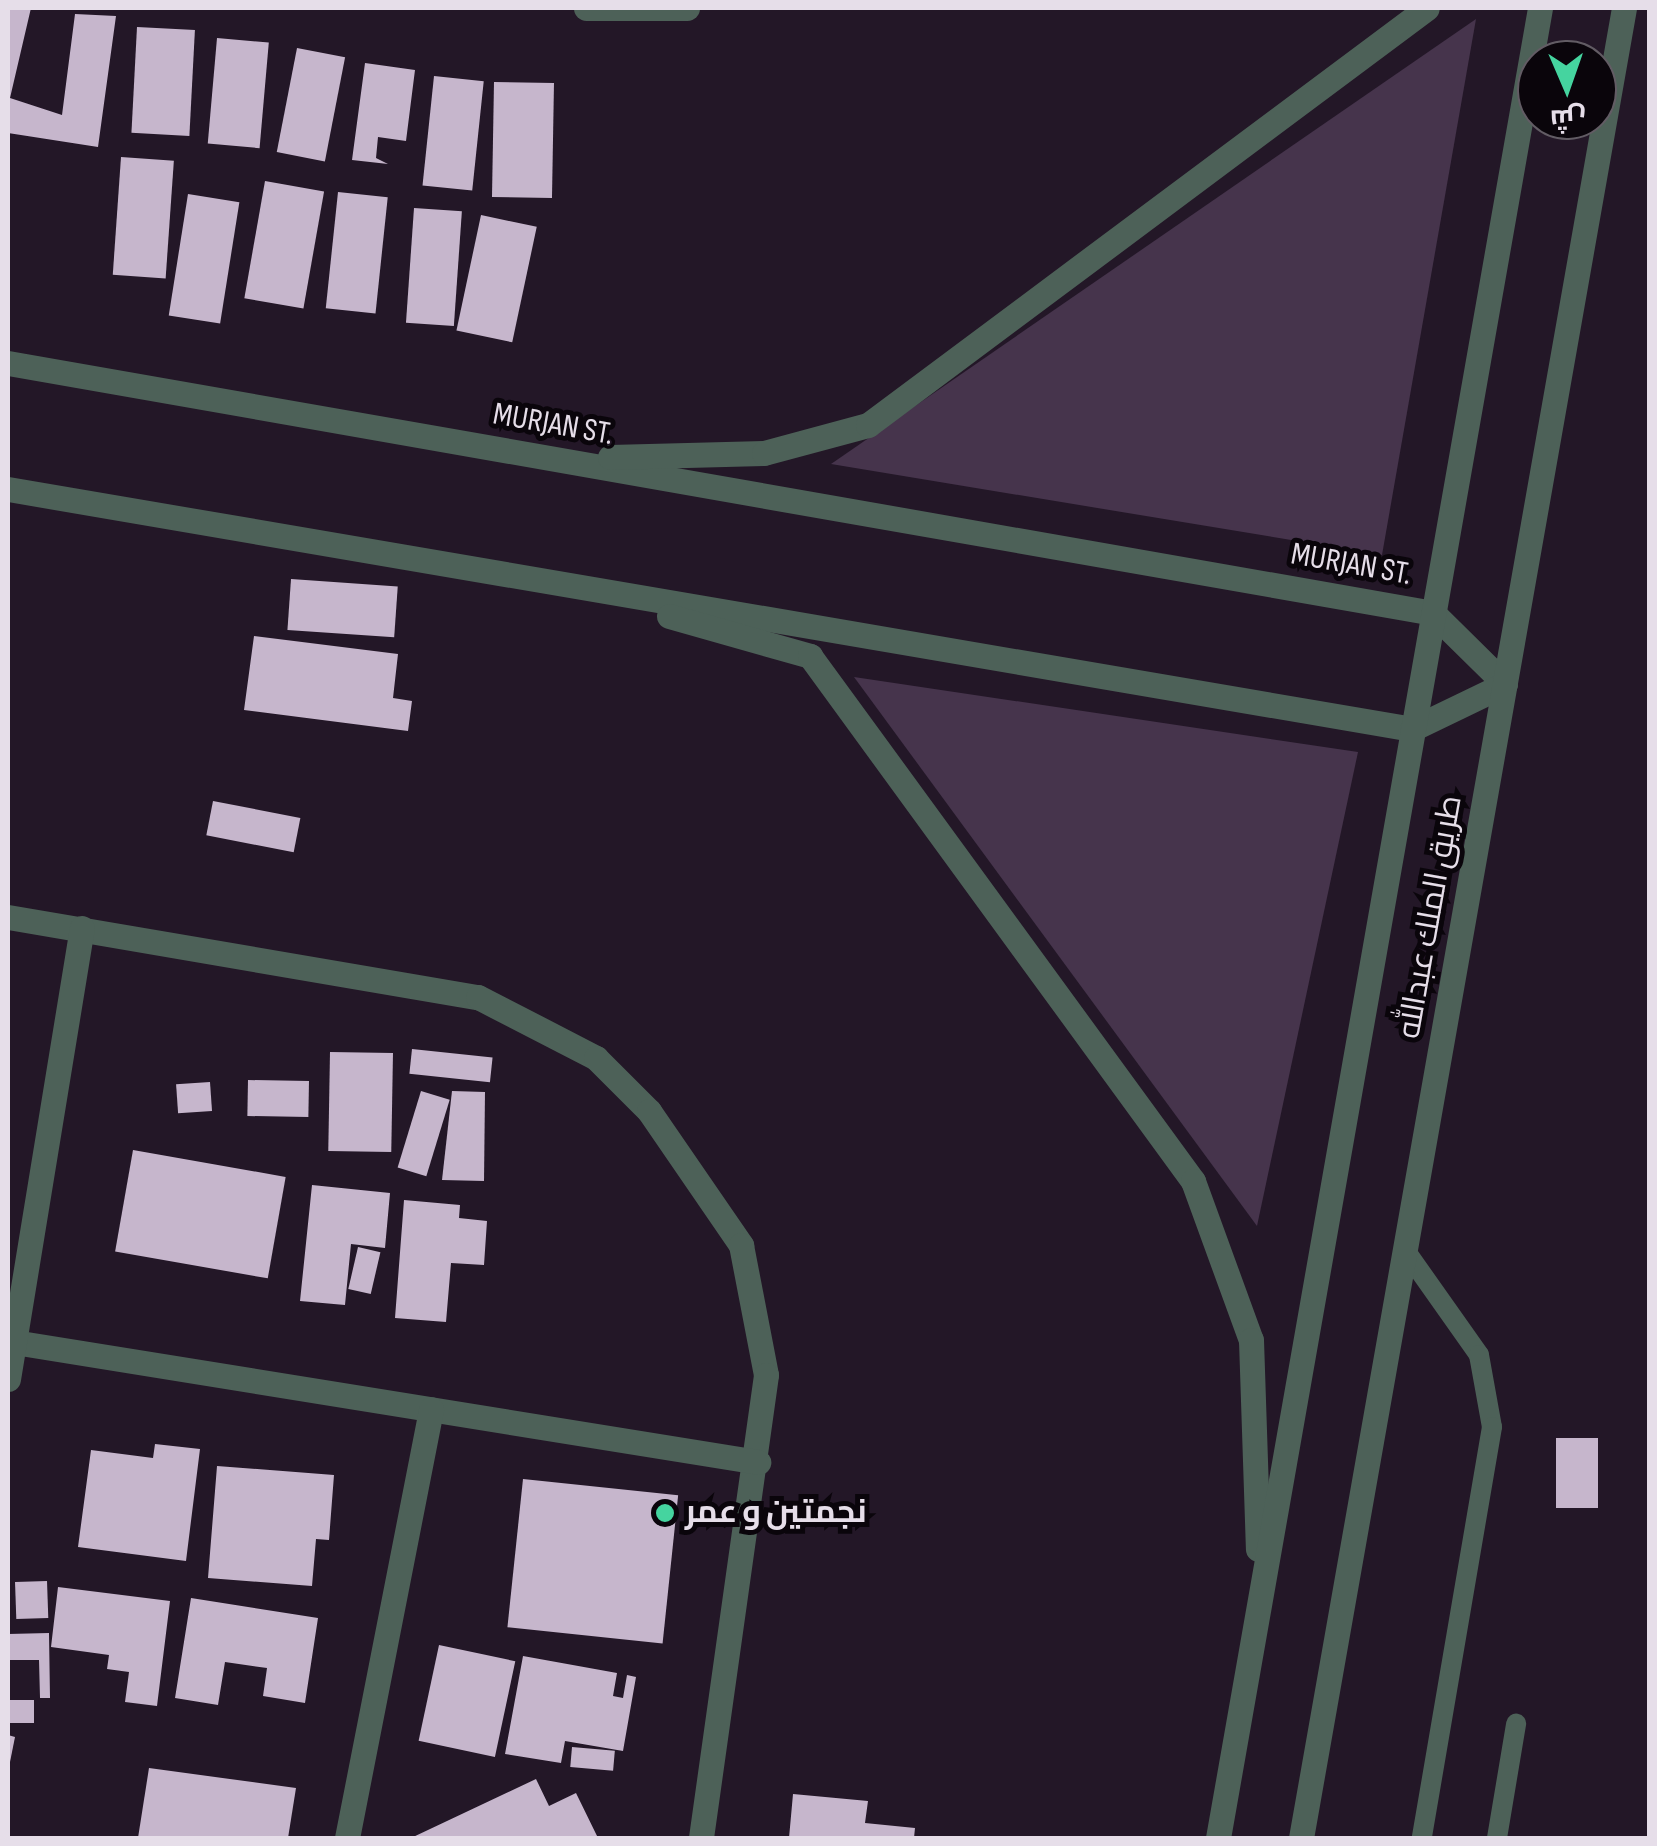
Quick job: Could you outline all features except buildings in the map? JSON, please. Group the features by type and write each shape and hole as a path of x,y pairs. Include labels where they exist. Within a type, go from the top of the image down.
{"street":[{"path":"586,8 686,8"},
{"path":"556,459 764,453 868,425 1427,8"},
{"name":"طريق الملك عبدالله","path":"1218,1838 1540,8"},
{"name":"طريق الملك عبدالله","path":"1302,1838 1624,8"},
{"name":"MURJAN ST.","path":"8,363 1433,613 1505,684"},
{"path":"8,489 1412,729 1505,684"},
{"path":"544,580 810,656 1193,1182 1251,1340 1260,1604"},
{"path":"8,917 478,997 596,1058 649,1112 741,1245 766,1375 758,1462 701,1838"},
{"path":"8,1379 82,928"},
{"path":"14,1342 758,1462"},
{"path":"347,1838 431,1409"}],"lane":[{"path":"1405,1250 1479,1355 1492,1427 1422,1838"},
{"path":"1497,1838 1516,1724"}],"shaded area":[{"path":"1476,19 1382,555 831,464"},
{"path":"854,677 1358,752 1257,1226"}],"place":[{"name":"نجمتين و عمر","path":"665,1513"}]}
